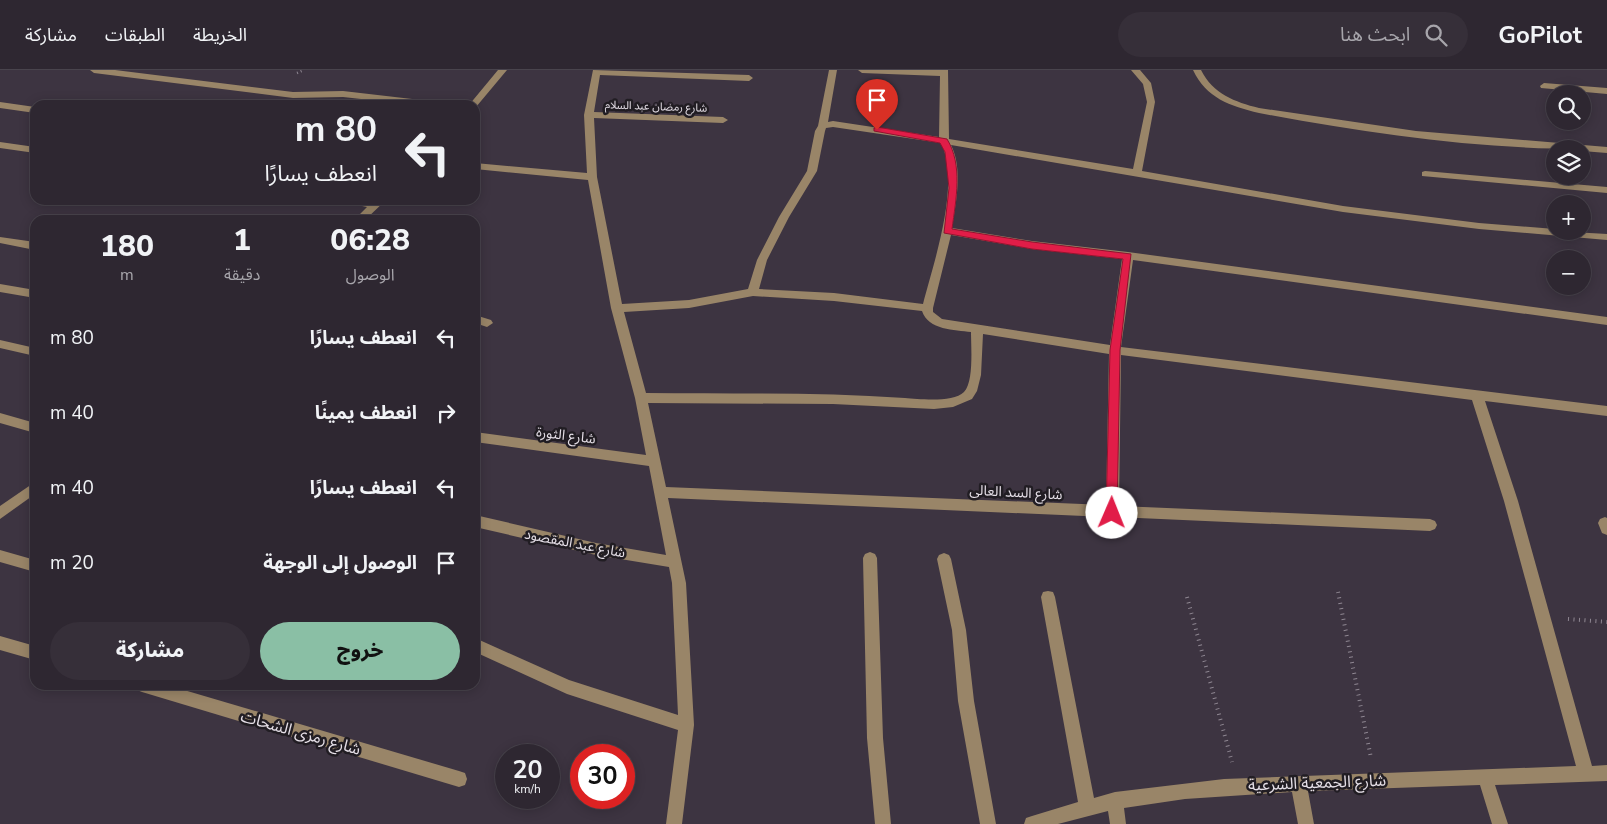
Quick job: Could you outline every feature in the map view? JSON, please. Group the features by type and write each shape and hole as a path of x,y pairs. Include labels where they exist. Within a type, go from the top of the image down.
{"street":[{"path":"94,70 293,95 343,94 395,100"},
{"path":"477,100 503,70"},
{"path":"753,292 762,260 784,217 812,171 823,126 833,70"},
{"path":"862,70 944,72 944,140 950,152 953,188 947,231 927,308 928,314 939,323 1064,344 1280,374 1607,411"},
{"path":"1135,70 1147,83 1151,102 1137,173"},
{"path":"1198,70 1204,84 1218,96 1240,104 1288,115 1388,131 1449,138 1607,150"},
{"path":"674,824 686,726 679,583 641,398 617,308 592,177 589,115 596,71 749,78"},
{"path":"1544,86 1607,91"},
{"path":"0,105 30,109"},
{"name":"شارع رمضان عبد السلام","path":"589,115 723,120"},
{"path":"823,126 844,124 944,140 1343,210 1480,226 1607,237"},
{"path":"0,145 30,149"},
{"path":"480,166 592,177"},
{"path":"1426,174 1607,190"},
{"path":"365,215 376,205"},
{"path":"947,231 1032,245 1128,256 1607,321"},
{"path":"0,240 30,245"},
{"path":"1112,513 1115,350 1128,256"},
{"path":"0,288 30,293"},
{"path":"617,308 689,304 753,292 834,297 927,308"},
{"path":"480,321 487,323"},
{"path":"641,398 854,399 935,404 955,401 968,396 975,382 977,329"},
{"path":"0,344 30,351"},
{"path":"1477,396 1511,501 1586,774"},
{"path":"0,418 30,427"},
{"name":"شارع الثورة","path":"480,438 653,461"},
{"path":"0,513 30,491"},
{"name":"شارع السد العالى","path":"660,492 1112,513 1430,525"},
{"name":"شارع عبد المقصود","path":"480,522 596,549 675,562"},
{"path":"0,556 30,565"},
{"path":"870,558 874,738 883,824"},
{"path":"944,559 959,630 966,701 988,824"},
{"path":"1048,597 1087,806"},
{"path":"0,643 30,652"},
{"path":"480,647 567,687 686,726"},
{"name":"شارع رمزى الشحات","path":"159,690 459,778"},
{"name":"شارع الجمعية الشرعية","path":"1032,824 1087,806 1114,800 1238,785 1607,774"},
{"path":"1485,777 1500,824"},
{"path":"1298,783 1306,824"},
{"path":"1114,800 1118,824"}],"path":[{"path":"1338,592 1375,781"},
{"path":"1187,597 1238,785"},
{"path":"1543,617 1607,622"}],"route":[{"path":"877,130 944,140 950,152 953,188 947,231 1032,245 1128,256 1115,350 1112,513"}]}
